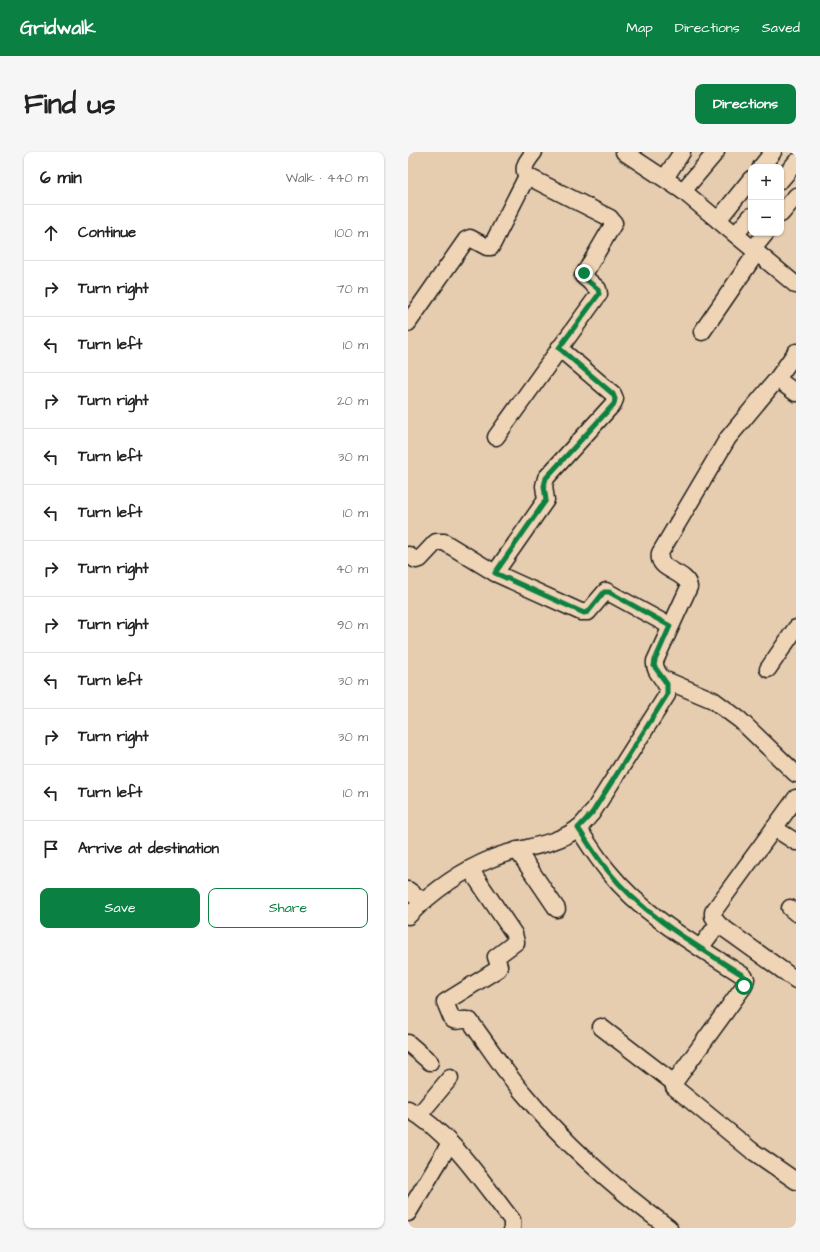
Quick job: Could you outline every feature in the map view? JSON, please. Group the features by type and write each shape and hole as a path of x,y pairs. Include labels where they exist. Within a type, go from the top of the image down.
{"street":[{"path":"496,437 599,294 598,289 584,276 614,223 610,218 527,176 524,167 534,152"},
{"path":"624,152 683,191 755,251 793,276"},
{"path":"665,178 682,152"},
{"path":"683,191 716,152"},
{"path":"763,164 773,152"},
{"path":"784,176 796,162"},
{"path":"408,323 466,240 470,238 487,248 491,247 527,176"},
{"path":"718,220 748,183"},
{"path":"784,210 796,196"},
{"path":"736,234 748,220"},
{"path":"702,332 764,236"},
{"path":"495,573 546,500 544,486 546,478 614,404 615,399 613,394 559,348"},
{"path":"408,916 422,901 443,884 494,857 564,837 578,828 592,813 667,695 668,689 655,669 655,660 689,584 661,563 659,558 660,553 728,438 777,379 796,352"},
{"path":"777,379 796,393"},
{"path":"408,555 416,560 420,559 436,542 440,541 495,573 584,613 588,612 604,592 609,592 670,626"},
{"path":"768,669 796,628"},
{"path":"663,680 713,700 740,720 796,774"},
{"path":"796,798 713,912 713,916 718,924 796,980"},
{"path":"578,828 608,871 626,891 676,932 744,976 745,983 674,1083"},
{"path":"774,828 796,842"},
{"path":"516,850 557,909"},
{"path":"470,869 514,934 516,942 496,957 499,966 498,968 445,1002 452,1019 456,1021 467,1019 470,1020 523,1094 574,1148 630,1199 669,1228"},
{"path":"408,890 422,901"},
{"path":"700,948 718,924"},
{"path":"601,1027 674,1083 674,1087 677,1091 695,1106 751,1150 796,1181"},
{"path":"408,1043 430,1062"},
{"path":"450,1078 414,1112 450,1142 512,1220 512,1228"},
{"path":"408,1213 450,1142"}],"route":[{"path":"584,273 584,278 598,289 599,294 576,323 559,348 613,394 615,399 614,404 546,478 544,486 546,500 495,573 584,613 588,612 606,591 670,626 655,660 654,666 667,684 667,695 592,813 578,828 608,871 626,891 676,932 744,976 746,979 744,986"}]}
